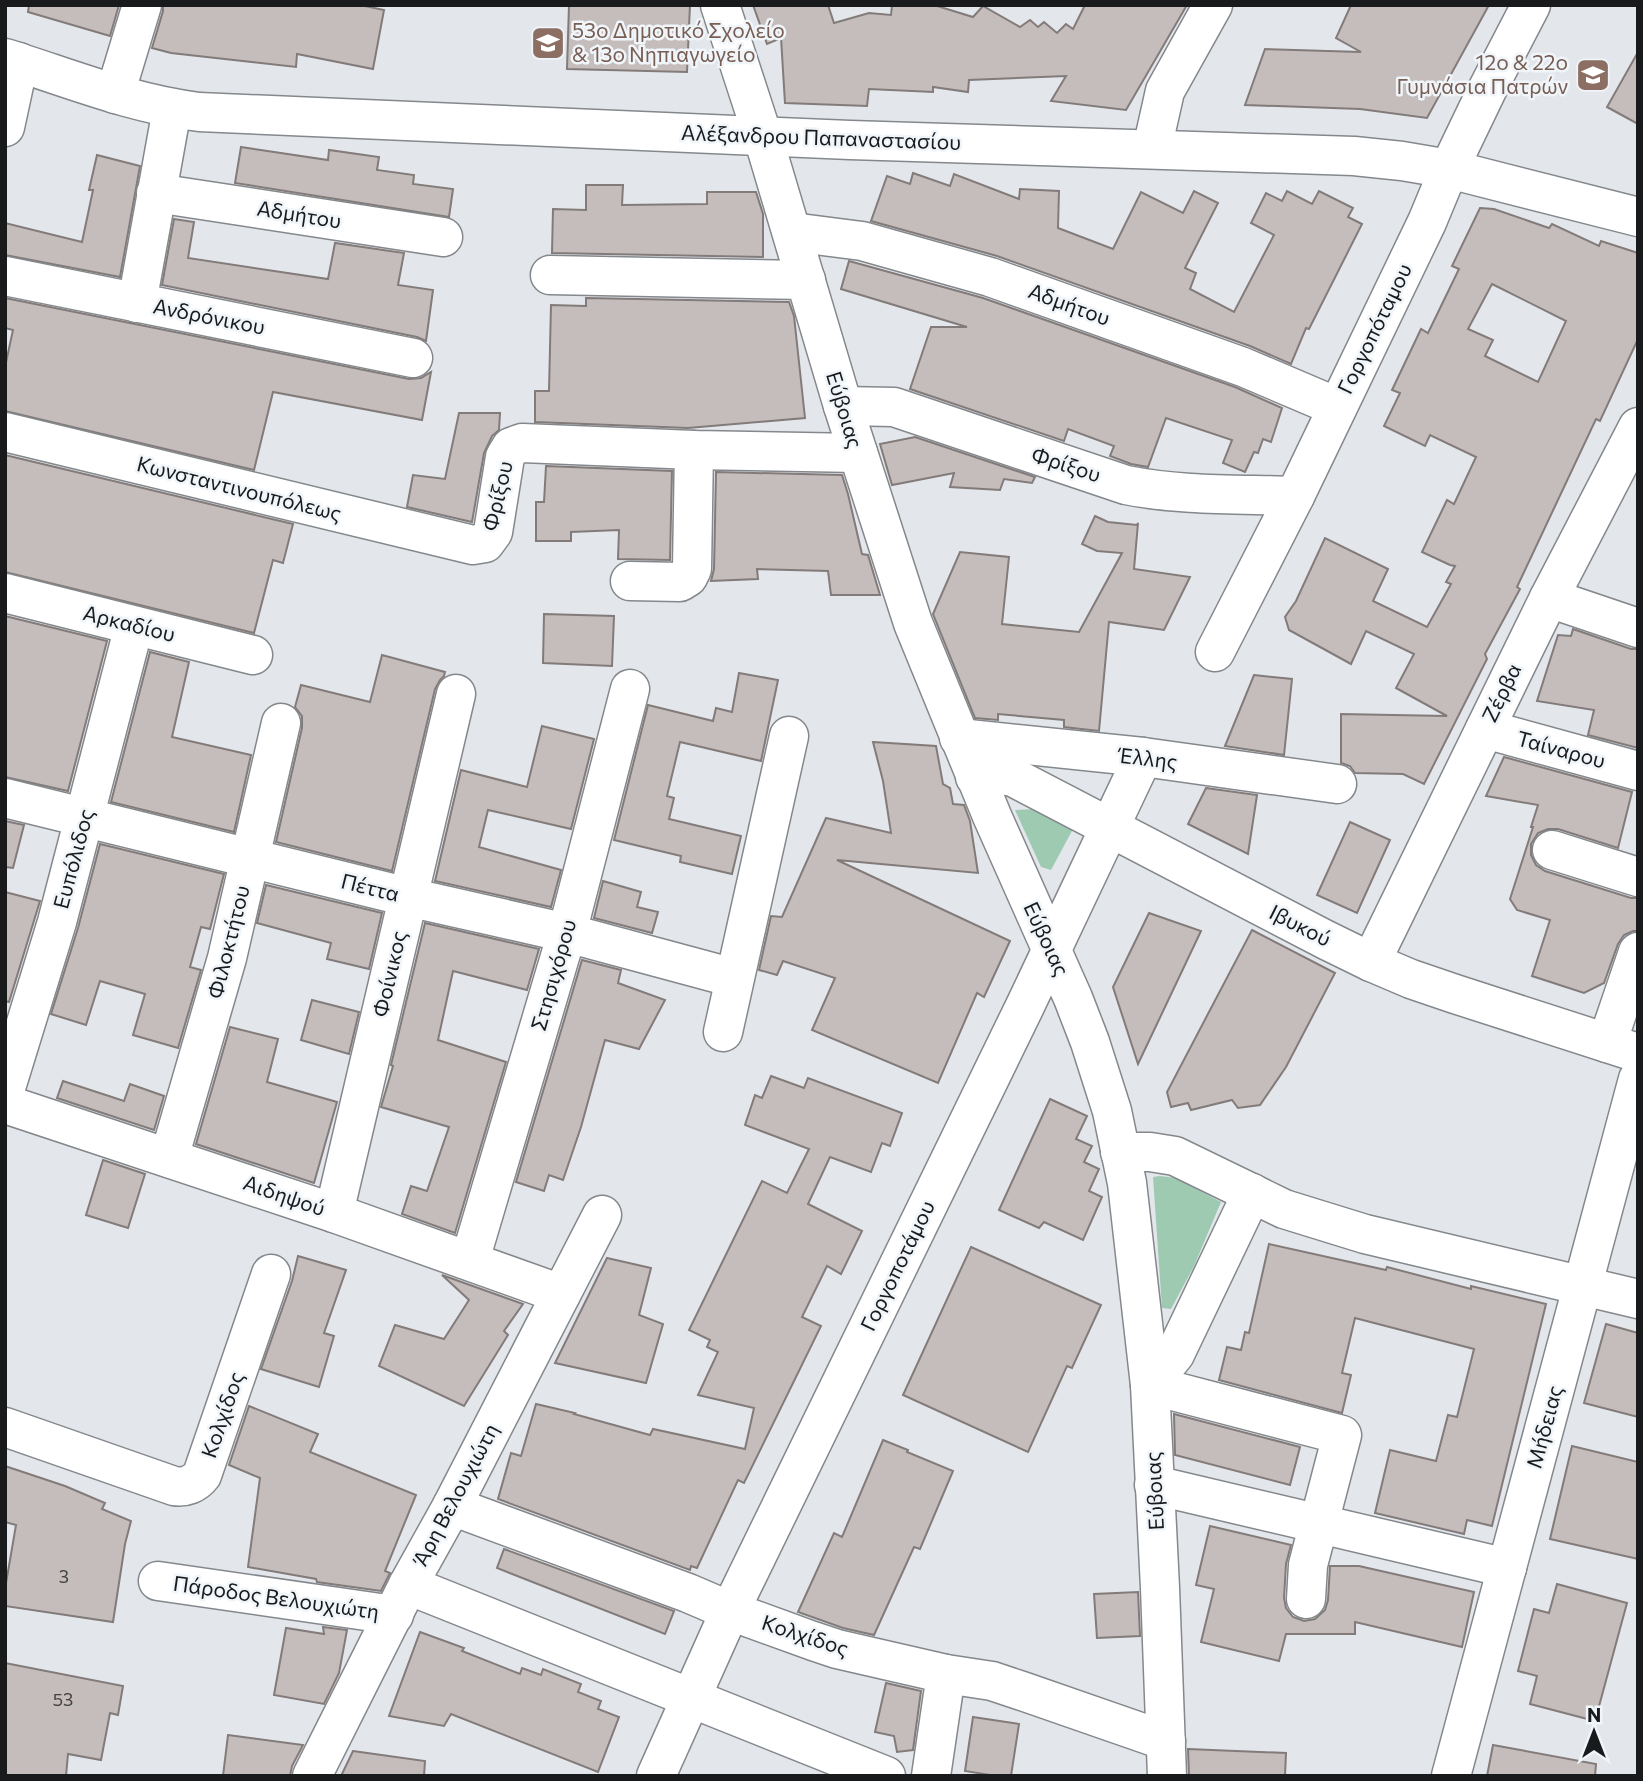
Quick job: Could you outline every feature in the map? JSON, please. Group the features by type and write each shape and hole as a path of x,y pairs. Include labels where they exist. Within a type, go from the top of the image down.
{"street":[{"path":"115,94 142,5"},
{"name":"Εύβοιας","path":"720,5 792,232 842,406 913,623 975,776 1073,998 1112,1111 1127,1183 1150,1385 1166,1758"},
{"path":"1152,149 1165,92 1213,5"},
{"name":"Γοργοπόταμου","path":"1215,652 1295,496 1427,222 1486,90 1531,5"},
{"path":"5,127 12,60"},
{"name":"Αλέξανδρου Παπαναστασίου","path":"12,60 115,94 172,109 208,113 763,137 1354,156 1449,169 1638,217"},
{"path":"137,303 172,109"},
{"name":"Αδμήτου","path":"156,192 443,237"},
{"name":"Αδμήτου","path":"792,232 862,241 990,276 1243,367 1337,407"},
{"path":"550,275 806,280"},
{"name":"Ανδρόνικου","path":"5,276 413,358"},
{"name":"Φρίξου","path":"842,406 894,407 1145,489 1295,496"},
{"name":"Κωνσταντινουπόλεως","path":"5,432 473,545"},
{"name":"Ζέρβα","path":"1371,962 1549,598 1634,442"},
{"name":"Φρίξου","path":"473,545 485,543 493,532 505,457 511,447 522,443 858,453"},
{"path":"630,581 680,582 688,577 692,569 694,450"},
{"name":"Αρκαδίου","path":"5,593 253,655"},
{"path":"1549,598 1638,628"},
{"name":"Ευπόλιδος","path":"5,1091 57,922 134,626"},
{"name":"Στησιχόρου","path":"470,1260 567,933 629,689"},
{"name":"Φοίνικος","path":"334,1213 456,694"},
{"name":"Φιλοκτήτου","path":"169,1158 227,958 281,723"},
{"name":"Ταίναρου","path":"1485,729 1638,771"},
{"path":"723,1032 789,736"},
{"name":"Έλλης","path":"959,738 1143,757 1337,784"},
{"name":"Γοργοποτάμου","path":"656,1776 730,1611 1026,1006 1143,757"},
{"name":"Ιβυκού","path":"975,776 1013,776 1371,962 1411,979 1622,1048"},
{"name":"Πέττα","path":"5,798 408,897 567,933 734,978"},
{"path":"1552,850 1636,867"},
{"path":"1622,1048 1638,952"},
{"name":"Μήδειας","path":"1451,1776 1638,1079"},
{"name":"Αιδηψού","path":"5,1104 334,1213 561,1294"},
{"path":"1120,1152 1150,1152 1175,1156 1299,1214 1365,1234 1638,1299"},
{"path":"1252,1194 1175,1354 1150,1385 1342,1435 1308,1565 1306,1599"},
{"name":"Άρη Βελουχιώτη","path":"312,1776 602,1216"},
{"name":"Κολχίδος","path":"5,1427 174,1486 190,1485 202,1475 271,1274"},
{"path":"1154,1485 1507,1569"},
{"name":"Κολχίδος","path":"452,1506 730,1611 837,1648 946,1674 992,1681 1022,1690 1166,1758"},
{"name":"Πάροδος Βελουχιώτη","path":"158,1581 401,1600"},
{"path":"401,1600 692,1698 886,1776"},
{"path":"931,1776 946,1674"}],"green space":[{"path":"1034,809 1073,829 1051,870 1041,867 1015,810"},
{"path":"1153,1177 1176,1178 1221,1202 1194,1266 1171,1309 1162,1308"}],"building":[{"path":"29,5 119,5 110,36 28,12"},
{"path":"163,5 360,5 384,10 373,69 297,54 296,67 171,53 152,48"},
{"path":"569,5 690,5 687,72 567,69"},
{"path":"753,5 828,5 834,23 869,13 891,15 892,5 934,5 973,17 983,6 1020,27 1030,20 1038,27 1044,22 1057,33 1066,24 1073,29 1085,5 1187,5 1126,110 1051,101 1066,76 969,80 968,92 933,87 933,92 869,89 867,106 785,103 781,38 767,44"},
{"path":"1351,5 1489,5 1427,118 1360,109 1245,105 1265,49 1361,52 1336,38"},
{"path":"1638,52 1638,124 1607,107"},
{"path":"241,147 328,160 329,150 379,157 377,170 414,175 413,184 453,189 449,217 235,183"},
{"path":"97,155 140,166 120,277 5,255 5,223 82,242"},
{"path":"913,173 950,186 954,174 1019,199 1020,189 1059,191 1058,228 1113,249 1141,192 1183,213 1194,191 1218,203 1185,268 1196,273 1190,289 1234,312 1274,235 1251,223 1266,193 1282,201 1287,191 1312,204 1319,191 1353,208 1348,217 1362,224 1309,329 1306,328 1291,364 1250,346 997,256 871,221 887,176 910,184"},
{"path":"586,185 623,185 622,205 707,204 707,192 756,192 763,214 763,257 552,253 553,209 586,210"},
{"path":"1480,208 1494,209 1549,228 1552,224 1599,246 1601,241 1638,253 1638,339 1600,421 1596,419 1517,587 1520,589 1485,654 1487,659 1424,784 1403,774 1355,773 1350,766 1341,763 1341,714 1447,716 1396,688 1414,654 1366,631 1351,664 1289,630 1285,617 1296,601 1325,538 1388,569 1373,601 1427,627 1451,584 1446,582 1455,566 1422,552 1447,500 1454,504 1476,457 1430,435 1425,446 1384,426 1400,393 1392,390 1421,329 1428,333 1459,269 1452,266","holes":["1492,284 1566,321 1538,382 1485,356 1493,340 1468,329"]},
{"path":"174,219 194,222 188,258 328,279 335,243 404,253 398,285 433,290 426,341 162,285"},
{"path":"849,261 983,298 1235,387 1282,408 1271,442 1263,439 1258,453 1254,452 1245,472 1223,463 1232,440 1166,418 1148,467 1110,456 1114,446 1068,429 1064,441 910,389 931,327 967,327 841,289"},
{"path":"5,298 409,379 421,378 431,372 422,420 273,392 254,470 5,411 5,367 13,330 5,328"},
{"path":"586,298 789,302 794,316 805,418 688,428 535,422 535,391 549,391 551,305 586,306"},
{"path":"459,413 500,413 499,430 492,436 484,453 472,522 407,507 413,475 445,479"},
{"path":"915,437 1035,477 1032,483 1004,479 1000,490 950,487 954,473 892,485 880,444"},
{"path":"5,455 293,524 283,563 273,560 254,633 5,572"},
{"path":"546,466 672,471 670,560 618,559 619,530 571,532 571,541 536,541 536,502 544,502"},
{"path":"716,472 842,475 862,554 868,555 880,595 831,595 828,571 757,569 758,579 711,581 714,569"},
{"path":"1095,516 1108,522 1138,523 1134,569 1190,577 1164,630 1109,622 1099,731 1064,727 1064,720 998,714 998,720 975,718 933,614 960,552 1009,557 1002,624 1079,632 1122,553 1097,551 1082,544"},
{"path":"544,614 614,616 612,666 543,663"},
{"path":"5,616 107,641 68,791 5,777"},
{"path":"1573,629 1638,649 1638,748 1588,735 1594,710 1537,701 1558,635 1571,636"},
{"path":"150,652 189,662 172,737 251,755 234,832 111,802"},
{"path":"382,655 445,672 435,689 392,871 276,842 302,728 302,716 295,707 301,685 370,702"},
{"path":"739,673 778,680 761,761 680,742 667,796 674,798 669,819 741,836 732,874 680,862 681,856 614,840 648,705 713,721 716,708 732,712"},
{"path":"1254,675 1292,679 1284,755 1225,746"},
{"path":"542,726 594,739 571,829 488,810 479,847 561,870 551,907 435,881 461,770 527,787"},
{"path":"873,742 936,746 943,784 950,788 953,804 964,805 970,821 978,873 837,860 1010,941 984,997 977,993 938,1083 812,1030 835,978 783,961 777,975 759,970 771,916 782,917 826,818 891,833 883,781"},
{"path":"1504,757 1632,792 1618,848 1558,829 1538,833 1531,844 1531,855 1536,865 1545,871 1638,898 1638,931 1624,935 1618,944 1604,983 1584,993 1532,976 1550,920 1517,910 1510,899 1538,805 1486,796"},
{"path":"1206,788 1257,795 1248,854 1188,824"},
{"path":"5,821 24,825 13,868 5,867"},
{"path":"1350,822 1390,840 1357,913 1317,895"},
{"path":"100,844 224,874 210,929 201,927 190,967 201,970 178,1048 133,1035 145,994 100,981 86,1025 51,1014 78,928"},
{"path":"603,881 641,892 637,907 658,912 652,933 594,918"},
{"path":"266,885 382,913 369,969 327,959 331,943 257,923"},
{"path":"5,892 40,901 9,1002 5,1001"},
{"path":"1149,913 1201,931 1138,1064 1113,987"},
{"path":"425,923 539,949 527,990 453,971 438,1040 506,1062 455,1233 402,1214 411,1186 427,1191 449,1127 381,1107 393,1066 391,1065"},
{"path":"1252,930 1335,973 1286,1067 1260,1105 1238,1108 1232,1100 1191,1110 1188,1103 1171,1107 1167,1092"},
{"path":"582,960 621,970 618,983 665,1000 639,1049 605,1040 563,1180 549,1175 544,1191 516,1182"},
{"path":"312,1000 359,1012 349,1054 301,1040"},
{"path":"230,1027 278,1039 267,1082 337,1102 314,1183 196,1144"},
{"path":"771,1076 804,1088 808,1078 902,1113 890,1146 882,1143 871,1172 830,1157 808,1204 862,1231 841,1274 827,1266 802,1317 821,1326 744,1483 738,1480 697,1568 691,1566 690,1570 498,1499 511,1453 521,1456 536,1404 650,1435 653,1429 745,1449 754,1408 698,1395 718,1352 707,1347 710,1340 689,1330 762,1181 787,1193 809,1149 745,1125 755,1095 762,1098"},
{"path":"63,1081 124,1101 130,1084 164,1096 154,1130 57,1098"},
{"path":"1050,1099 1087,1116 1076,1139 1092,1146 1084,1162 1099,1169 1089,1191 1102,1197 1083,1240 1044,1222 1039,1228 999,1210"},
{"path":"103,1160 145,1174 128,1228 86,1215"},
{"path":"1269,1244 1386,1270 1387,1267 1471,1289 1471,1286 1546,1304 1492,1526 1467,1520 1464,1534 1375,1513 1390,1450 1436,1461 1448,1415 1457,1417 1474,1349 1355,1318 1342,1373 1351,1375 1342,1413 1219,1380 1227,1347 1241,1350 1245,1332 1249,1333"},
{"path":"971,1247 1101,1305 1072,1368 1067,1366 1028,1452 903,1395"},
{"path":"298,1256 346,1270 324,1333 334,1336 319,1387 261,1369"},
{"path":"607,1258 651,1268 639,1315 663,1324 646,1383 555,1363"},
{"path":"442,1275 523,1304 504,1331 508,1335 464,1406 379,1366 395,1325 444,1339 469,1300"},
{"path":"1606,1324 1638,1333 1638,1417 1584,1403"},
{"path":"249,1406 318,1434 310,1452 416,1495 385,1571 390,1573 381,1591 317,1582 316,1579 248,1567 260,1478 229,1465"},
{"path":"1174,1414 1300,1447 1290,1485 1175,1455"},
{"path":"883,1440 953,1471 920,1549 914,1547 874,1635 843,1628 798,1612 834,1533 842,1537"},
{"path":"1572,1446 1638,1462 1638,1559 1550,1539"},
{"path":"5,1466 105,1503 102,1509 131,1521 113,1622 5,1606 5,1589 16,1525 5,1522"},
{"path":"1210,1526 1291,1545 1286,1564 1284,1598 1286,1608 1293,1617 1304,1621 1315,1619 1325,1610 1330,1566 1359,1566 1474,1592 1462,1647 1355,1622 1355,1634 1286,1634 1279,1661 1201,1642 1214,1589 1196,1585"},
{"path":"504,1549 674,1611 665,1634 497,1568"},
{"path":"1557,1584 1627,1603 1595,1721 1530,1704 1537,1676 1518,1671 1534,1609 1549,1613"},
{"path":"1138,1592 1140,1636 1097,1638 1094,1594"},
{"path":"323,1627 347,1630 339,1673 324,1704 274,1695 286,1628 324,1634"},
{"path":"420,1632 464,1648 462,1651 520,1674 522,1668 541,1675 543,1669 581,1684 578,1692 601,1701 598,1709 619,1717 598,1772 451,1714 444,1726 389,1716"},
{"path":"5,1663 123,1686 118,1715 110,1713 101,1760 68,1754 66,1776 5,1776"},
{"path":"886,1683 921,1691 913,1750 897,1752 894,1736 875,1732"},
{"path":"973,1717 1019,1724 1011,1776 965,1771"},
{"path":"228,1735 303,1745 290,1776 223,1776"},
{"path":"1493,1745 1596,1764 1595,1776 1487,1776"},
{"path":"1188,1749 1286,1753 1285,1776 1189,1776"},
{"path":"353,1751 425,1761 424,1776 341,1776"}],"place":[{"name":"53ο Δημοτικό Σχολείο & 13ο Νηπιαγωγείο","path":"548,43"},
{"name":"12ο & 22ο Γυμνάσια Πατρών","path":"1593,75"}]}
